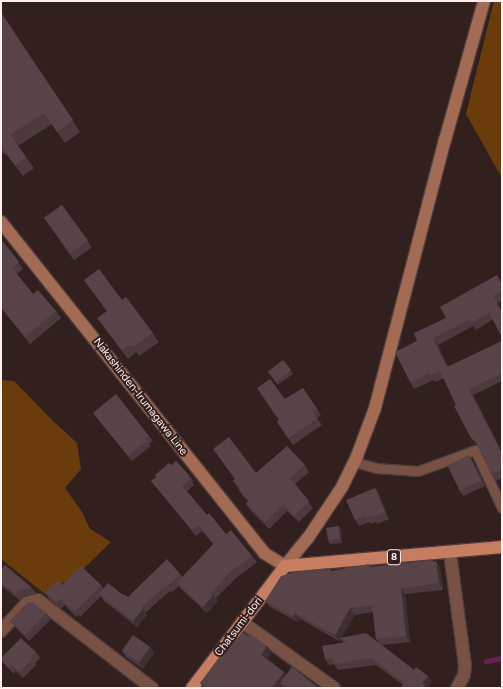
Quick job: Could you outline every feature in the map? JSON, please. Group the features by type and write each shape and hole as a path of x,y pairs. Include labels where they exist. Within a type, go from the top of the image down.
{"main road":[{"name":"8","path":"285,566 450,553 502,547"},
{"name":"Chatsumi-dori","path":"192,688 285,566"}],"street":[{"path":"285,566 308,538 342,487 354,462 375,408 484,1"},
{"name":"Nakashinden-Irumagawa Line","path":"1,222 264,553 285,566"},
{"path":"450,553 464,654 464,675 457,688"},
{"path":"1,631 27,603 38,600 152,688"},
{"path":"242,622 334,688"}],"lane":[{"path":"354,462 376,468 418,471 475,450 502,508"}],"shaded area":[{"path":"494,1 502,1 502,178 466,114"},
{"path":"1,380 14,381 77,443 81,469 65,488 82,512 90,529 111,542 80,572 45,594 1,559"}],"building":[{"path":"1,13 73,120 57,132 44,113 10,135 26,157 15,165 1,146"},
{"path":"62,205 88,241 70,254 44,218"},
{"path":"1,239 19,262 12,268 33,294 38,290 56,311 25,337 1,307"},
{"path":"99,269 122,300 126,297 153,333 133,347 131,344 122,350 97,318 107,311 84,280"},
{"path":"497,275 502,284 502,291 493,296 502,312 502,337 489,313 471,323 469,320 433,338 447,367 502,341 502,373 469,389 502,454 502,469 491,474 476,441 471,438 454,406 456,405 440,371 431,375 430,373 410,382 395,352 417,341 414,333 446,318 440,307"},
{"path":"283,360 291,370 276,382 268,372"},
{"path":"270,379 285,399 303,388 317,409 313,412 317,419 288,438 277,422 279,420 257,388"},
{"path":"116,394 149,436 145,439 147,441 128,456 93,413"},
{"path":"229,437 256,473 287,446 305,465 290,478 309,501 294,516 283,504 265,522 246,504 249,500 239,490 240,488 233,481 235,479 213,449"},
{"path":"469,455 481,480 460,491 447,466"},
{"path":"176,461 189,475 187,476 190,479 182,486 207,515 209,513 226,534 231,530 252,556 230,572 211,593 213,595 203,607 177,583 214,544 198,525 192,530 151,481 156,477 155,475 169,463 172,465"},
{"path":"375,488 385,512 373,517 372,515 366,518 365,516 355,520 346,500"},
{"path":"339,526 340,539 328,540 326,528"},
{"path":"167,559 181,575 167,586 166,585 141,607 143,609 133,621 99,594 108,583 123,595 124,594 128,597"},
{"path":"433,560 433,562 436,561 439,583 401,588 406,636 376,639 372,605 350,608 335,635 295,613 293,616 265,601 281,576 296,572 329,568 330,571 369,564 370,567"},
{"path":"5,565 31,587 20,590 15,594 1,582 1,570"},
{"path":"81,566 101,585 75,611 60,599 57,602 45,593 58,581 62,585"},
{"path":"32,602 46,613 25,635 10,621 27,603"},
{"path":"242,632 248,636 249,633 267,646 261,655 284,672 272,688 208,688 200,683 235,636 238,638"},
{"path":"366,633 414,670 416,667 428,676 422,683 425,685 423,688 401,688 404,683 372,658 334,664 333,658 325,659 322,646 347,642 340,638"},
{"path":"133,635 150,647 139,663 122,651"},
{"path":"21,638 36,652 30,657 32,659 19,672 12,665 9,668 1,658"},
{"path":"292,667 319,688 287,688 280,683"}],"waterway":[{"path":"486,661 502,658"}]}
